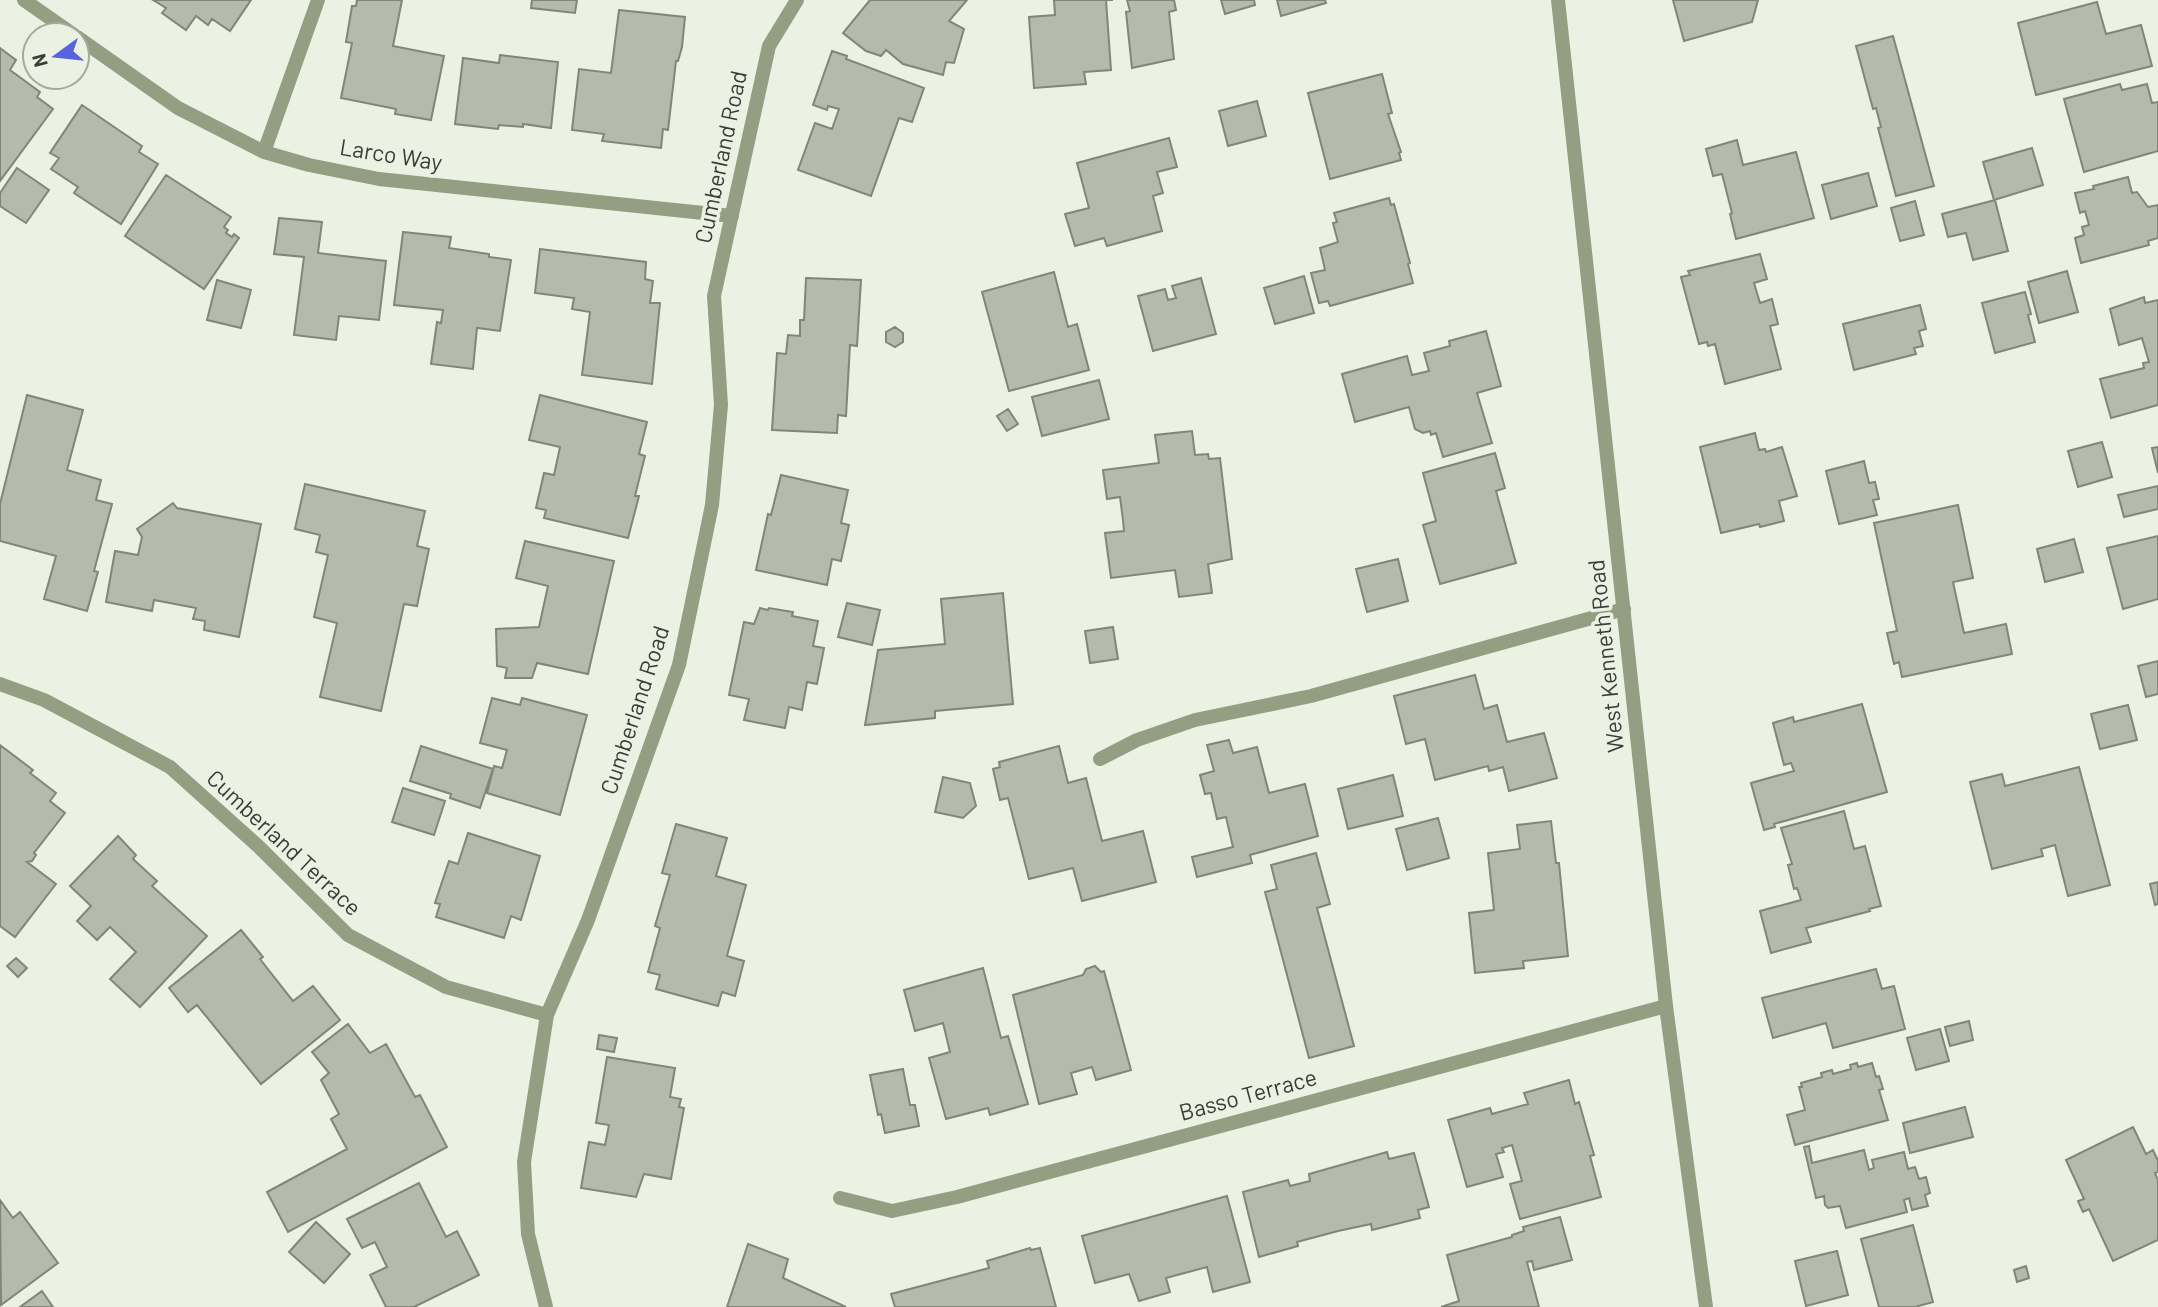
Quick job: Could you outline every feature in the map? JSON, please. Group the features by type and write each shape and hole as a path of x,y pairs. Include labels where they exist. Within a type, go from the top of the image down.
{"street":[{"name":"Larco Way","path":"24,0 54,21"},
{"path":"264,152 318,0"},
{"name":"Cumberland Road","path":"546,1307 528,1234 524,1162 547,1015 588,920 679,665 712,505 721,405 714,296 769,46 797,0"},
{"name":"West Kenneth Road","path":"1558,0 1666,1006 1706,1307"},
{"name":"Larco Way","path":"91,47 178,108 264,152 310,165 379,179 732,216"},
{"path":"1100,758 1137,740 1195,720 1311,696 1624,610"},
{"name":"Cumberland Terrace","path":"0,684 44,700 170,768 258,846 348,936 446,987 547,1015"},
{"name":"Basso Terrace","path":"840,1198 892,1210 957,1197 1666,1006"}],"building":[{"path":"153,0 251,0 230,31 212,19 208,25 196,16 186,30 162,13 166,8"},
{"path":"357,0 402,0 393,46 444,56 431,120 395,114 396,109 341,98 352,43 346,42 352,6 356,6"},
{"path":"532,0 577,0 575,13 531,8"},
{"path":"870,0 967,0 949,21 964,29 954,63 946,62 943,75 903,64 886,50 881,56 866,51 843,33"},
{"path":"1054,0 1106,0 1111,70 1084,72 1086,84 1034,88 1029,17 1055,15"},
{"path":"1127,0 1174,0 1176,10 1169,12 1174,59 1132,68 1126,12 1130,11"},
{"path":"1221,0 1254,0 1255,5 1225,14"},
{"path":"1277,0 1325,0 1326,3 1281,16"},
{"path":"1673,0 1758,0 1752,22 1684,41"},
{"path":"2097,2 2106,34 2141,25 2152,66 2036,95 2018,23"},
{"path":"619,10 685,17 682,47 676,61 668,130 663,129 661,148 602,141 604,134 572,130 579,69 611,73"},
{"path":"1893,36 1934,186 1896,196 1878,128 1881,127 1876,108 1873,109 1856,46"},
{"path":"0,48 16,60 10,70 21,78 21,91 39,91 37,97 53,109 0,181"},
{"path":"832,51 847,56 846,59 924,88 912,122 899,118 871,196 798,170 815,123 832,129 839,109 828,106 827,110 813,105"},
{"path":"500,55 558,62 551,128 523,124 523,127 499,125 498,129 455,124 463,58 499,63"},
{"path":"1382,74 1392,113 1388,114 1401,152 1401,160 1330,179 1308,93"},
{"path":"2120,84 2122,90 2147,84 2152,103 2158,102 2158,151 2084,172 2064,99"},
{"path":"1257,101 1266,136 1228,146 1219,111"},
{"path":"82,105 142,146 139,152 158,164 121,224 74,193 78,187 51,169 59,158 50,153"},
{"path":"1169,138 1177,167 1157,172 1163,193 1153,196 1162,231 1107,246 1104,238 1075,246 1065,214 1089,208 1077,163"},
{"path":"1737,140 1743,165 1796,152 1814,218 1736,239 1722,174 1713,176 1706,149"},
{"path":"2032,148 2043,185 1994,200 1983,162"},
{"path":"17,168 49,190 26,223 0,206 0,193"},
{"path":"1868,173 1877,206 1831,219 1822,185"},
{"path":"166,175 231,217 224,227 228,230 226,233 239,238 204,289 125,236"},
{"path":"2128,177 2132,193 2137,192 2148,207 2158,205 2158,238 2148,241 2149,245 2081,263 2075,238 2084,235 2082,227 2089,225 2085,211 2080,213 2075,193"},
{"path":"1389,198 1391,205 1394,204 1413,283 1330,306 1328,301 1319,303 1311,273 1325,270 1320,248 1338,242 1333,223 1337,222 1334,213"},
{"path":"1995,200 2008,251 1973,260 1966,233 1948,237 1942,214"},
{"path":"1915,201 1924,235 1900,241 1891,208"},
{"path":"279,218 322,222 318,253 386,261 379,320 339,316 336,340 294,335 304,257 274,254"},
{"path":"403,232 451,237 449,248 511,260 500,331 477,328 473,369 431,364 437,322 441,323 443,310 394,305"},
{"path":"540,249 646,262 645,279 653,281 650,303 660,303 652,384 582,375 590,312 572,309 574,298 535,293"},
{"path":"1760,254 1767,279 1754,283 1760,303 1772,299 1778,324 1770,326 1781,369 1725,384 1715,344 1699,344 1681,277 1690,275 1688,271"},
{"path":"2067,271 2078,312 2039,323 2028,282"},
{"path":"1054,272 1068,327 1077,324 1089,370 1009,391 982,292"},
{"path":"1304,276 1314,313 1275,324 1264,288"},
{"path":"806,278 861,280 857,346 850,345 846,416 838,415 837,433 772,430 777,353 786,354 788,335 800,336 800,320 804,320"},
{"path":"1201,278 1216,334 1153,351 1138,296 1165,289 1168,300 1176,298 1172,286"},
{"path":"217,280 251,290 241,328 207,320"},
{"path":"2025,292 2035,342 1995,353 1982,303"},
{"path":"2144,297 2145,303 2158,300 2158,405 2111,418 2100,379 2144,368 2143,363 2149,362 2142,338 2119,345 2110,309"},
{"path":"1920,305 1926,329 1919,331 1923,346 1914,348 1916,354 1854,370 1843,324"},
{"path":"895,327 903,333 903,342 895,347 886,342 886,332"},
{"path":"1486,331 1501,386 1477,393 1492,443 1443,457 1436,433 1431,435 1430,431 1423,433 1415,429 1409,407 1355,422 1342,374 1407,356 1412,375 1429,371 1424,353 1450,346 1449,341"},
{"path":"1099,380 1109,419 1042,436 1032,397"},
{"path":"27,395 83,410 67,470 101,480 96,500 112,504 94,571 98,572 87,611 44,599 56,556 0,541 0,504"},
{"path":"540,395 647,422 639,454 645,456 635,496 639,496 628,538 544,518 546,510 536,508 544,473 554,475 560,447 529,440"},
{"path":"1008,409 1018,424 1007,431 997,416"},
{"path":"1192,431 1195,455 1208,454 1209,459 1220,458 1232,559 1208,564 1212,593 1179,597 1175,570 1111,578 1105,533 1124,531 1120,497 1107,499 1103,470 1159,463 1155,435"},
{"path":"1755,433 1759,450 1765,449 1766,452 1782,447 1797,496 1779,501 1784,521 1721,533 1700,447"},
{"path":"2102,442 2112,477 2078,487 2068,451"},
{"path":"2158,447 2158,473 2152,448"},
{"path":"1495,453 1505,488 1496,491 1516,563 1440,584 1423,525 1436,521 1423,473"},
{"path":"1864,461 1869,483 1875,482 1879,499 1873,500 1877,515 1839,524 1826,471"},
{"path":"781,475 848,490 841,523 849,525 841,561 832,559 827,585 756,570 768,514 771,515"},
{"path":"305,484 425,511 417,546 429,549 417,606 404,604 381,711 320,697 337,623 314,617 328,555 316,552 320,535 295,529"},
{"path":"2158,486 2158,509 2124,517 2118,495"},
{"path":"173,503 177,508 261,524 239,637 204,630 205,621 193,619 196,608 154,600 152,611 106,602 115,551 138,555 142,537 137,529"},
{"path":"1958,505 1973,578 1953,582 1964,633 2006,624 2012,654 1902,677 1899,662 1894,664 1887,633 1897,631 1874,523"},
{"path":"2158,536 2158,599 2123,609 2107,548"},
{"path":"2074,539 2083,572 2045,582 2037,549"},
{"path":"525,541 614,561 588,674 537,663 532,678 505,678 507,668 497,666 496,629 539,627 548,586 516,578"},
{"path":"1398,559 1408,601 1367,612 1356,569"},
{"path":"1003,593 1013,704 935,711 935,718 865,725 878,650 945,644 941,599"},
{"path":"847,603 880,610 872,645 838,637"},
{"path":"760,608 793,612 792,616 818,621 813,646 824,648 817,684 807,682 802,710 789,707 785,728 744,720 749,699 729,695 744,622 754,624"},
{"path":"1113,627 1118,659 1090,663 1085,631"},
{"path":"2158,661 2158,694 2146,697 2138,666"},
{"path":"1475,675 1484,709 1497,705 1507,742 1544,733 1557,778 1509,791 1503,767 1489,771 1488,766 1435,780 1425,739 1406,744 1394,696"},
{"path":"492,698 520,705 522,698 587,715 560,815 487,793 494,766 502,768 507,750 480,743"},
{"path":"1862,704 1887,792 1774,824 1775,827 1764,830 1751,783 1794,771 1791,763 1784,765 1773,723 1793,717 1794,722"},
{"path":"2128,705 2137,740 2100,749 2091,714"},
{"path":"1229,740 1233,753 1257,747 1269,793 1305,784 1318,836 1250,855 1252,863 1197,877 1192,857 1233,847 1226,817 1217,819 1211,793 1205,794 1200,775 1214,771 1207,745"},
{"path":"0,745 33,770 30,773 56,793 50,801 65,813 34,853 36,855 32,861 27,862 56,884 15,937 0,926"},
{"path":"421,746 493,769 480,808 450,798 451,794 410,781"},
{"path":"1059,746 1068,783 1086,778 1102,841 1143,831 1156,882 1082,901 1073,868 1029,879 1008,798 1000,800 993,769 1000,767 999,762"},
{"path":"2079,767 2110,885 2068,896 2055,845 2041,849 2043,856 1992,869 1970,782 2002,774 2005,786"},
{"path":"1393,775 1403,816 1348,829 1338,789"},
{"path":"943,777 970,783 976,806 963,818 935,812"},
{"path":"403,788 445,801 434,835 392,822"},
{"path":"1844,811 1854,849 1865,846 1881,906 1806,928 1811,942 1771,953 1760,911 1801,900 1797,888 1794,889 1788,865 1792,864 1781,828"},
{"path":"1438,818 1449,858 1407,870 1396,829"},
{"path":"1551,821 1556,863 1559,863 1568,956 1523,961 1524,968 1475,973 1469,913 1494,910 1488,853 1520,849 1517,825"},
{"path":"676,824 727,838 716,876 746,885 727,956 744,961 735,996 722,992 718,1006 656,989 660,975 648,972 660,928 655,926 670,875 662,873"},
{"path":"468,833 540,856 521,920 511,916 504,938 436,917 440,904 435,903 449,861 458,864"},
{"path":"118,836 136,855 133,859 157,881 152,886 207,936 140,1007 110,979 136,952 110,927 97,940 77,921 91,906 70,886"},
{"path":"1316,853 1330,904 1317,908 1354,1046 1309,1058 1265,892 1277,889 1271,865"},
{"path":"2158,882 2158,904 2155,905 2150,884"},
{"path":"241,930 293,1001 313,986 340,1020 261,1084 197,1005 188,1012 169,988"},
{"path":"16,958 27,968 18,977 7,966"},
{"path":"1095,966 1101,972 1104,971 1131,1070 1096,1080 1092,1067 1071,1073 1077,1094 1039,1104 1013,995 1083,975 1086,969"},
{"path":"983,968 1001,1038 1008,1036 1028,1104 990,1115 988,1108 946,1119 929,1058 950,1052 943,1023 915,1031 904,990"},
{"path":"1876,969 1882,989 1894,986 1905,1029 1833,1048 1826,1023 1773,1038 1762,998"},
{"path":"1969,1021 1973,1040 1950,1046 1945,1027"},
{"path":"348,1024 370,1053 386,1044 415,1097 420,1095 447,1147 288,1232 267,1192 347,1149 331,1119 339,1114 321,1080 329,1073 312,1052"},
{"path":"1940,1029 1949,1061 1916,1070 1907,1038"},
{"path":"599,1035 617,1038 614,1052 597,1049"},
{"path":"607,1057 675,1068 670,1097 681,1099 679,1107 684,1108 671,1179 644,1174 636,1197 581,1188 589,1142 605,1145 609,1125 596,1123"},
{"path":"1857,1063 1858,1067 1872,1063 1883,1089 1879,1090 1888,1120 1795,1145 1787,1115 1805,1110 1799,1087 1802,1087 1801,1083 1822,1077 1821,1073 1832,1070 1833,1074 1851,1069 1850,1065"},
{"path":"903,1069 910,1105 915,1105 919,1126 885,1133 881,1114 878,1115 870,1075"},
{"path":"1569,1080 1575,1104 1579,1102 1594,1155 1590,1156 1601,1197 1520,1219 1510,1184 1522,1181 1512,1145 1502,1148 1504,1152 1496,1154 1503,1177 1467,1187 1448,1120 1490,1108 1492,1114 1528,1104 1524,1093"},
{"path":"1965,1107 1973,1137 1910,1153 1903,1123"},
{"path":"2133,1127 2146,1154 2153,1150 2158,1161 2158,1172 2155,1173 2158,1180 2158,1240 2113,1261 2089,1209 2083,1212 2078,1201 2084,1199 2066,1160"},
{"path":"1809,1146 1812,1163 1864,1150 1869,1170 1874,1168 1872,1160 1904,1152 1908,1169 1915,1167 1919,1179 1926,1177 1930,1193 1925,1195 1928,1206 1912,1210 1909,1198 1904,1200 1907,1212 1846,1228 1840,1206 1828,1208 1824,1196 1816,1198 1804,1147"},
{"path":"1387,1152 1389,1159 1414,1153 1429,1207 1418,1210 1420,1218 1372,1230 1371,1224 1338,1231 1297,1242 1298,1246 1259,1257 1243,1192 1288,1180 1290,1186 1310,1181 1309,1174"},
{"path":"419,1183 446,1237 457,1231 479,1275 414,1307 386,1307 370,1275 387,1267 375,1242 362,1248 347,1219"},
{"path":"1227,1196 1250,1282 1213,1292 1207,1267 1166,1278 1170,1292 1139,1301 1129,1274 1095,1283 1082,1236"},
{"path":"0,1200 13,1218 20,1212 58,1263 1,1305"},
{"path":"1560,1217 1572,1260 1534,1270 1532,1261 1527,1262 1539,1307 1441,1307 1459,1301 1447,1255 1512,1237 1524,1231 1523,1227"},
{"path":"316,1222 350,1254 324,1283 289,1252"},
{"path":"1913,1225 1933,1302 1915,1307 1879,1307 1861,1239"},
{"path":"748,1244 788,1259 783,1278 846,1307 727,1307"},
{"path":"1030,1248 1040,1248 1056,1307 895,1307 891,1294 989,1268 987,1261"},
{"path":"1837,1251 1848,1295 1806,1306 1795,1261"},
{"path":"2026,1266 2029,1278 2017,1282 2014,1270"},
{"path":"42,1291 53,1307 20,1307"}]}
